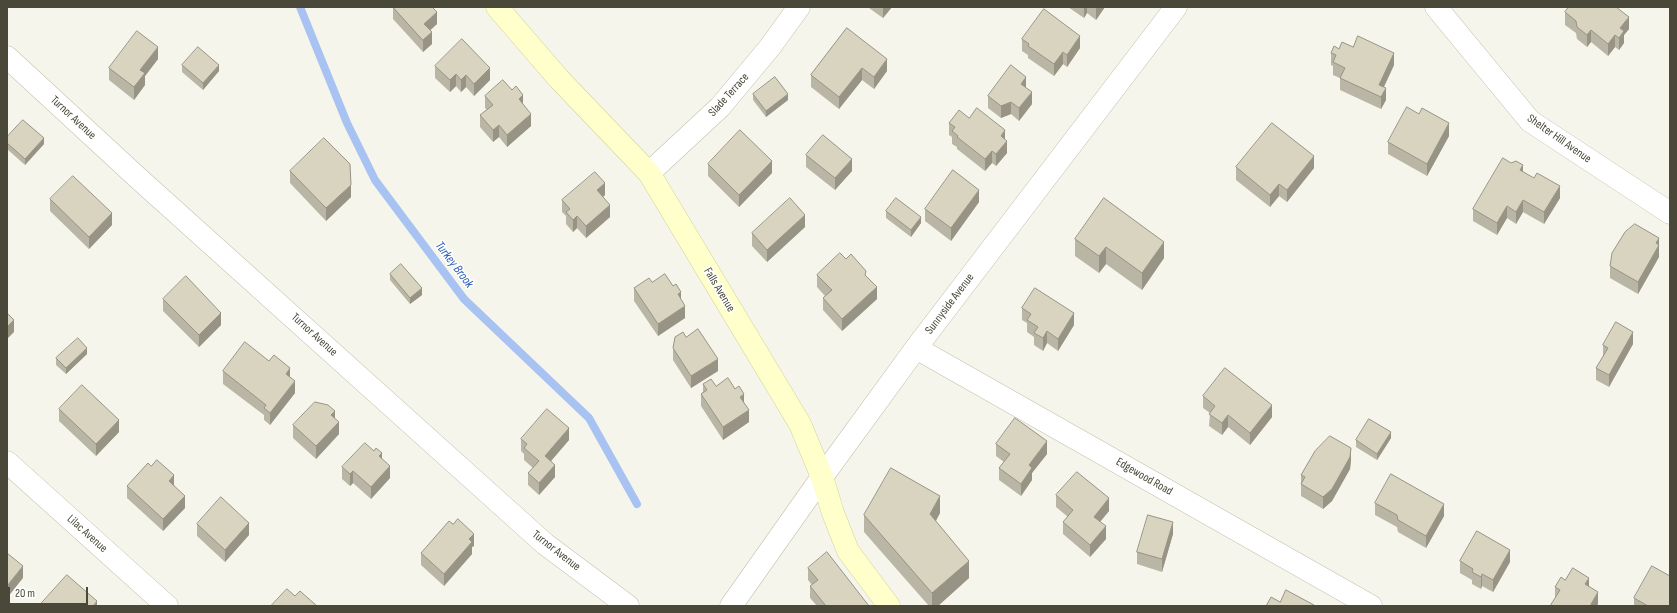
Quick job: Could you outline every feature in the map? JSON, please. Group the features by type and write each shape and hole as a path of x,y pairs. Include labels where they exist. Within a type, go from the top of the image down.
{"main road":[{"name":"Falls Avenue","path":"497,7 559,79 649,174 800,424 822,477 833,513 848,551 889,606"}],"street":[{"name":"Slade Terrace","path":"649,174 720,107 770,47 799,7"},
{"name":"Sunnyside Avenue","path":"731,606 822,477 916,348 1176,7"},
{"name":"Shelter Hill Avenue","path":"1436,7 1530,121 1670,213"},
{"name":"Turnor Avenue","path":"7,57 138,178 544,544 628,606"},
{"name":"Edgewood Road","path":"916,348 1371,606"},
{"name":"Lilac Avenue","path":"7,462 167,606"}],"building":[{"path":"393,7 432,7 437,12 424,24 432,32 423,40"},
{"path":"1569,7 1616,7 1629,17 1620,28 1624,31 1619,38 1615,35 1608,44 1591,30 1587,35 1577,27 1576,21 1565,12"},
{"path":"1044,9 1080,36 1067,55 1063,52 1054,64 1028,46 1029,44 1022,39"},
{"path":"847,28 887,59 874,77 862,68 839,97 811,75"},
{"path":"137,31 158,47 140,70 145,73 134,87 109,68"},
{"path":"1358,36 1394,53 1379,85 1386,88 1381,97 1340,78 1345,68 1333,62 1336,55 1331,53 1334,46 1339,49 1342,42 1353,47"},
{"path":"462,39 490,68 474,84 466,75 461,80 456,74 450,80 435,66"},
{"path":"198,47 219,65 203,83 182,65"},
{"path":"1011,65 1026,77 1021,84 1032,92 1019,108 1011,102 1001,106 988,96"},
{"path":"775,77 788,94 766,111 753,94"},
{"path":"503,80 512,90 516,86 523,95 519,99 531,114 507,135 499,125 493,130 480,115 493,105 485,96"},
{"path":"1407,107 1419,114 1422,108 1449,123 1427,164 1388,142"},
{"path":"977,108 1005,130 1001,136 1007,141 996,154 992,151 985,159 957,137 958,136 952,131 955,127 949,123 959,110 969,118"},
{"path":"23,120 44,138 25,159 7,143 7,137"},
{"path":"1272,123 1314,156 1287,190 1279,184 1270,195 1236,167"},
{"path":"740,130 772,161 739,195 708,164"},
{"path":"823,135 852,159 835,178 806,155"},
{"path":"324,138 350,164 351,185 326,208 290,171"},
{"path":"1503,158 1511,163 1516,161 1523,165 1520,170 1534,178 1537,173 1560,186 1544,212 1523,200 1516,212 1507,206 1497,223 1473,209"},
{"path":"953,170 979,190 951,228 925,209"},
{"path":"595,172 605,183 597,190 610,205 586,226 577,216 573,220 566,212 570,209 562,200"},
{"path":"73,176 112,213 89,237 50,199"},
{"path":"790,198 805,215 767,250 752,233"},
{"path":"896,198 921,217 911,230 886,211"},
{"path":"1104,198 1164,242 1142,273 1106,247 1099,256 1075,239"},
{"path":"1635,224 1659,238 1656,243 1659,245 1638,282 1610,266 1612,253 1625,232"},
{"path":"840,253 846,259 851,254 866,271 865,275 877,287 842,319 823,298 832,290 817,275"},
{"path":"401,264 422,288 410,298 390,274"},
{"path":"665,274 673,286 676,284 681,292 678,294 685,306 658,324 634,288 649,278 652,282"},
{"path":"186,276 221,313 199,335 163,299"},
{"path":"1035,288 1074,313 1058,339 1047,331 1043,338 1034,333 1038,327 1027,320 1031,314 1022,308"},
{"path":"7,313 14,320 7,327"},
{"path":"1616,322 1633,332 1609,375 1596,368 1608,348 1603,345"},
{"path":"698,329 718,359 691,376 673,348 675,337 683,332 686,337"},
{"path":"78,338 87,348 66,368 56,358"},
{"path":"245,342 269,361 274,355 290,368 286,374 295,381 270,413 264,408 266,405 223,371"},
{"path":"1225,368 1272,405 1250,433 1228,415 1222,423 1209,414 1215,406 1203,396"},
{"path":"728,378 735,389 739,386 744,394 740,397 749,410 723,427 701,394 707,390 703,384 711,379 716,386"},
{"path":"82,385 119,420 96,444 59,409"},
{"path":"315,402 328,405 335,411 331,415 339,422 316,446 293,425"},
{"path":"547,409 569,428 545,456 555,465 539,483 528,473 539,461 524,448 527,444 521,439"},
{"path":"1015,418 1047,441 1029,465 1032,468 1021,484 999,468 1010,454 996,444"},
{"path":"1369,419 1391,432 1377,454 1356,440"},
{"path":"1330,436 1351,448 1350,457 1332,489 1323,497 1301,484 1305,477 1301,475 1315,451"},
{"path":"365,443 374,451 376,448 382,453 379,456 390,466 371,487 353,471 350,474 342,467"},
{"path":"157,460 174,475 169,481 185,496 163,519 127,486 148,463 151,466"},
{"path":"891,468 940,496 930,514 969,561 932,593 864,515"},
{"path":"1077,472 1109,498 1094,517 1106,526 1090,545 1063,522 1073,510 1056,495"},
{"path":"1391,474 1444,504 1426,536 1398,520 1397,515 1375,503"},
{"path":"221,497 249,523 225,550 197,524"},
{"path":"1148,515 1173,522 1162,559 1137,552"},
{"path":"458,519 474,534 469,539 472,542 444,574 421,553 449,521 453,524"},
{"path":"1477,531 1510,550 1493,580 1482,574 1481,577 1472,572 1473,569 1460,561"},
{"path":"827,552 869,606 826,606 810,586 818,580 808,568"},
{"path":"7,553 23,566 7,586"},
{"path":"1652,566 1670,576 1670,606 1648,606 1634,598"},
{"path":"1573,568 1589,578 1585,584 1598,592 1590,606 1550,606 1560,590 1555,587 1561,577 1565,580"},
{"path":"67,575 97,601 93,606 41,606 40,605"},
{"path":"287,589 295,596 300,591 317,606 271,606"},
{"path":"1286,590 1314,605 1266,606 1271,597 1280,602"}],"waterway":[{"name":"Turkey Brook","path":"300,7 347,123 375,180 464,299 589,418 637,504"}]}
